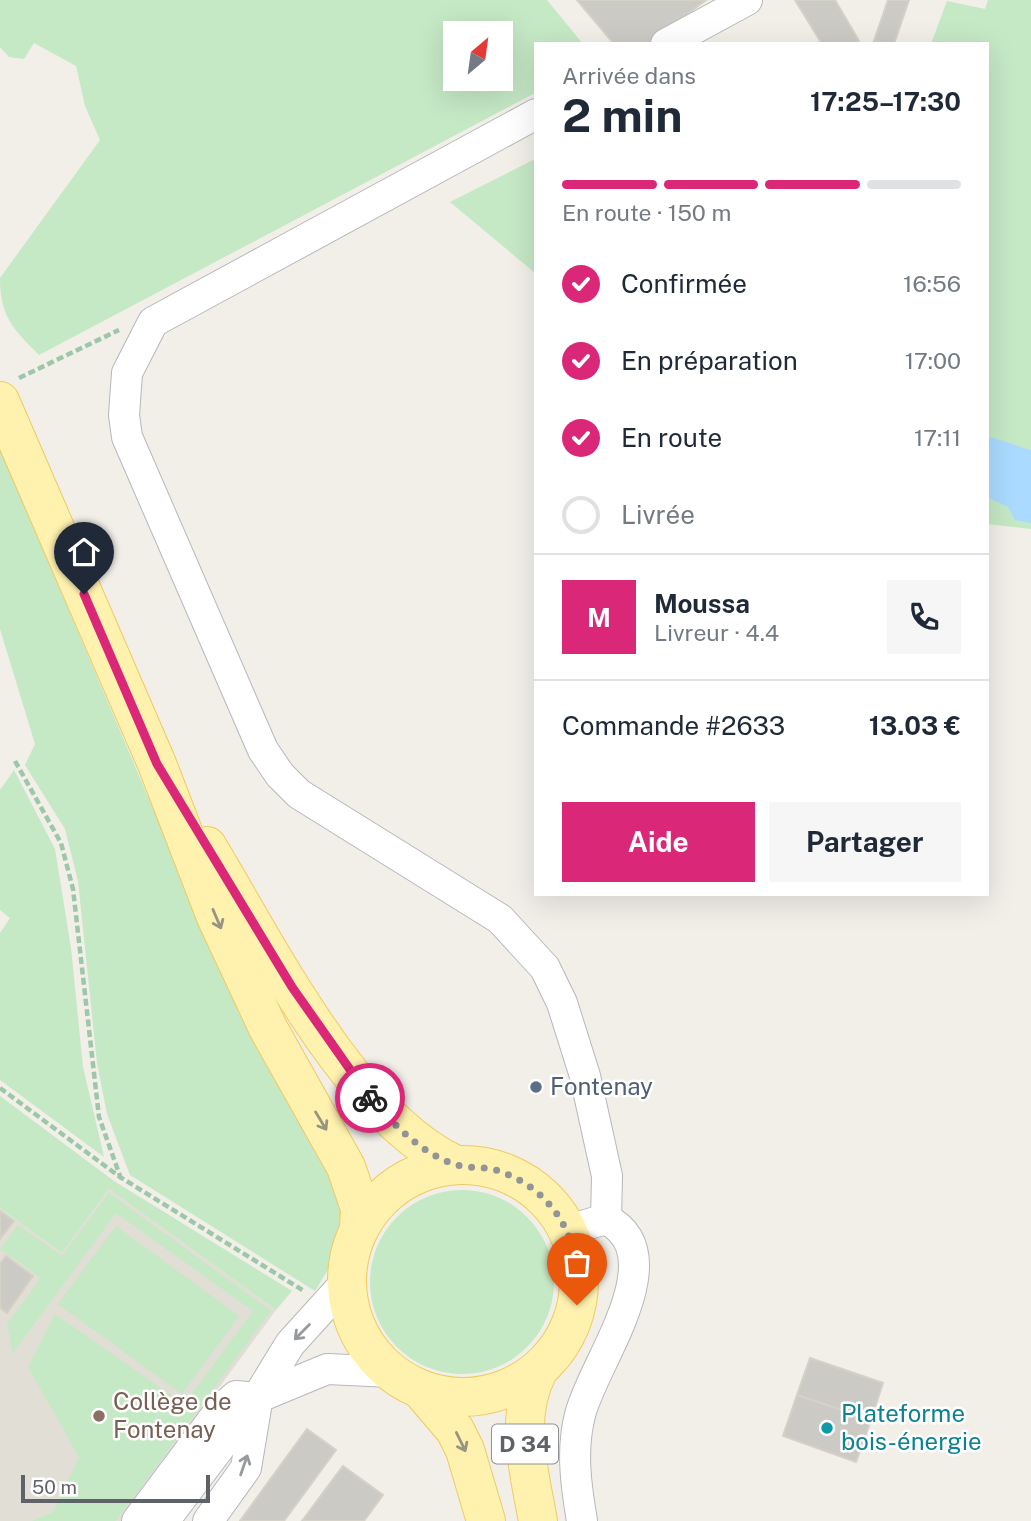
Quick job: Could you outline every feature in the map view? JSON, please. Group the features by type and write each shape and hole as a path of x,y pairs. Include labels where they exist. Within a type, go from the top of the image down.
{"main road":[{"path":"6,391 216,917 268,1028 346,1167 360,1208 359,1229 348,1263 347,1281 350,1307 359,1332 373,1353 406,1380 461,1397 482,1395 512,1386 539,1370 563,1340 577,1305 579,1267 568,1230 545,1198 513,1176 475,1166 436,1168 399,1184 376,1205 359,1229"},
{"path":"157,764 292,987 360,1085 402,1131 432,1154 456,1165"},
{"name":"D 34","path":"538,1521 523,1417 529,1388 539,1370"},
{"name":"D 34","path":"406,1380 455,1430 466,1450 486,1521"}],"street":[{"path":"670,42 747,0"},
{"path":"534,115 153,322 127,373 124,415 127,437 263,750 280,775 299,794 500,919 545,968 562,1003 585,1076 607,1176 606,1219"},
{"path":"568,1230 606,1219 622,1227 633,1246 631,1276 619,1331 580,1414 575,1445 582,1521"},
{"path":"164,1521 257,1398 290,1344 347,1281"},
{"path":"137,1521 220,1410 236,1396 257,1398 327,1369 406,1380"},
{"path":"208,1521 246,1468 257,1398"}],"path":[{"path":"6,391 135,323 153,322"},
{"path":"15,761 61,843 73,889 99,1117 120,1177"},
{"path":"0,1088 120,1177 303,1290 310,1295 319,1315"}],"shaded area":[{"name":"Collège de Fontenay","path":"109,1189 276,1310 121,1521 0,1521 0,1208 62,1253"}],"green space":[{"path":"0,0 547,0 581,42 534,42 534,94 39,355 22,337 5,312 0,278 100,140 85,106 76,66 34,43 24,59 9,57 0,47"},
{"path":"988,0 1031,0 1031,529 989,524 989,42 932,42 947,1 985,9"},
{"path":"534,160 534,272 450,202"},
{"path":"0,448 171,851 348,1203 335,1258 315,1291 130,1175 107,1114 97,1063 78,881 65,829 25,765 35,744 0,629"},
{"path":"14,770 55,849 71,948 83,1067 104,1157 0,1080 0,933 10,918 0,910 0,790"},
{"path":"0,1096 114,1181 292,1291 276,1310 109,1189 62,1253 0,1208"},
{"path":"462,1190 497,1197 513,1205 527,1217 539,1231 547,1247 554,1282 547,1317 539,1333 527,1347 513,1359 497,1367 462,1374 427,1367 411,1359 397,1347 385,1333 377,1317 370,1282 377,1247 385,1231 397,1217 411,1205 427,1197"},
{"path":"109,1193 271,1311 116,1521 32,1521 53,1512 79,1457 28,1367 55,1314 184,1404 253,1311 116,1213 13,1353 7,1324 41,1278 0,1249 18,1225 62,1256"},
{"path":"116,1226 239,1316 182,1394 58,1304"}],"water":[{"path":"989,437 1031,450 1031,523 1015,520 1008,507 989,498"}],"building":[{"path":"577,0 706,0 651,42 612,42"},
{"path":"795,0 835,0 859,41 821,42"},
{"path":"888,0 909,0 895,42 874,41"},
{"path":"0,1211 14,1221 0,1239"},
{"path":"6,1256 33,1276 7,1313 0,1308 0,1264"},
{"name":"Plateforme bois-énergie","path":"810,1358 883,1383 871,1420 797,1395"},
{"name":"Plateforme bois-énergie","path":"797,1395 871,1420 856,1462 783,1436"},
{"path":"307,1429 336,1450 284,1521 240,1521"},
{"path":"343,1466 383,1495 364,1521 302,1521"}],"way so far":[{"path":"370,1098 402,1131 432,1154 456,1165 494,1169 513,1176 545,1198 568,1230 575,1248 580,1286 577,1305"}],"place":[{"name":"Fontenay","path":"536,1087"},
{"name":"Collège de Fontenay","path":"99,1416"},
{"name":"Plateforme bois-énergie","path":"827,1428"}],"route":[{"path":"84,594 157,764 292,987 370,1098"}]}
